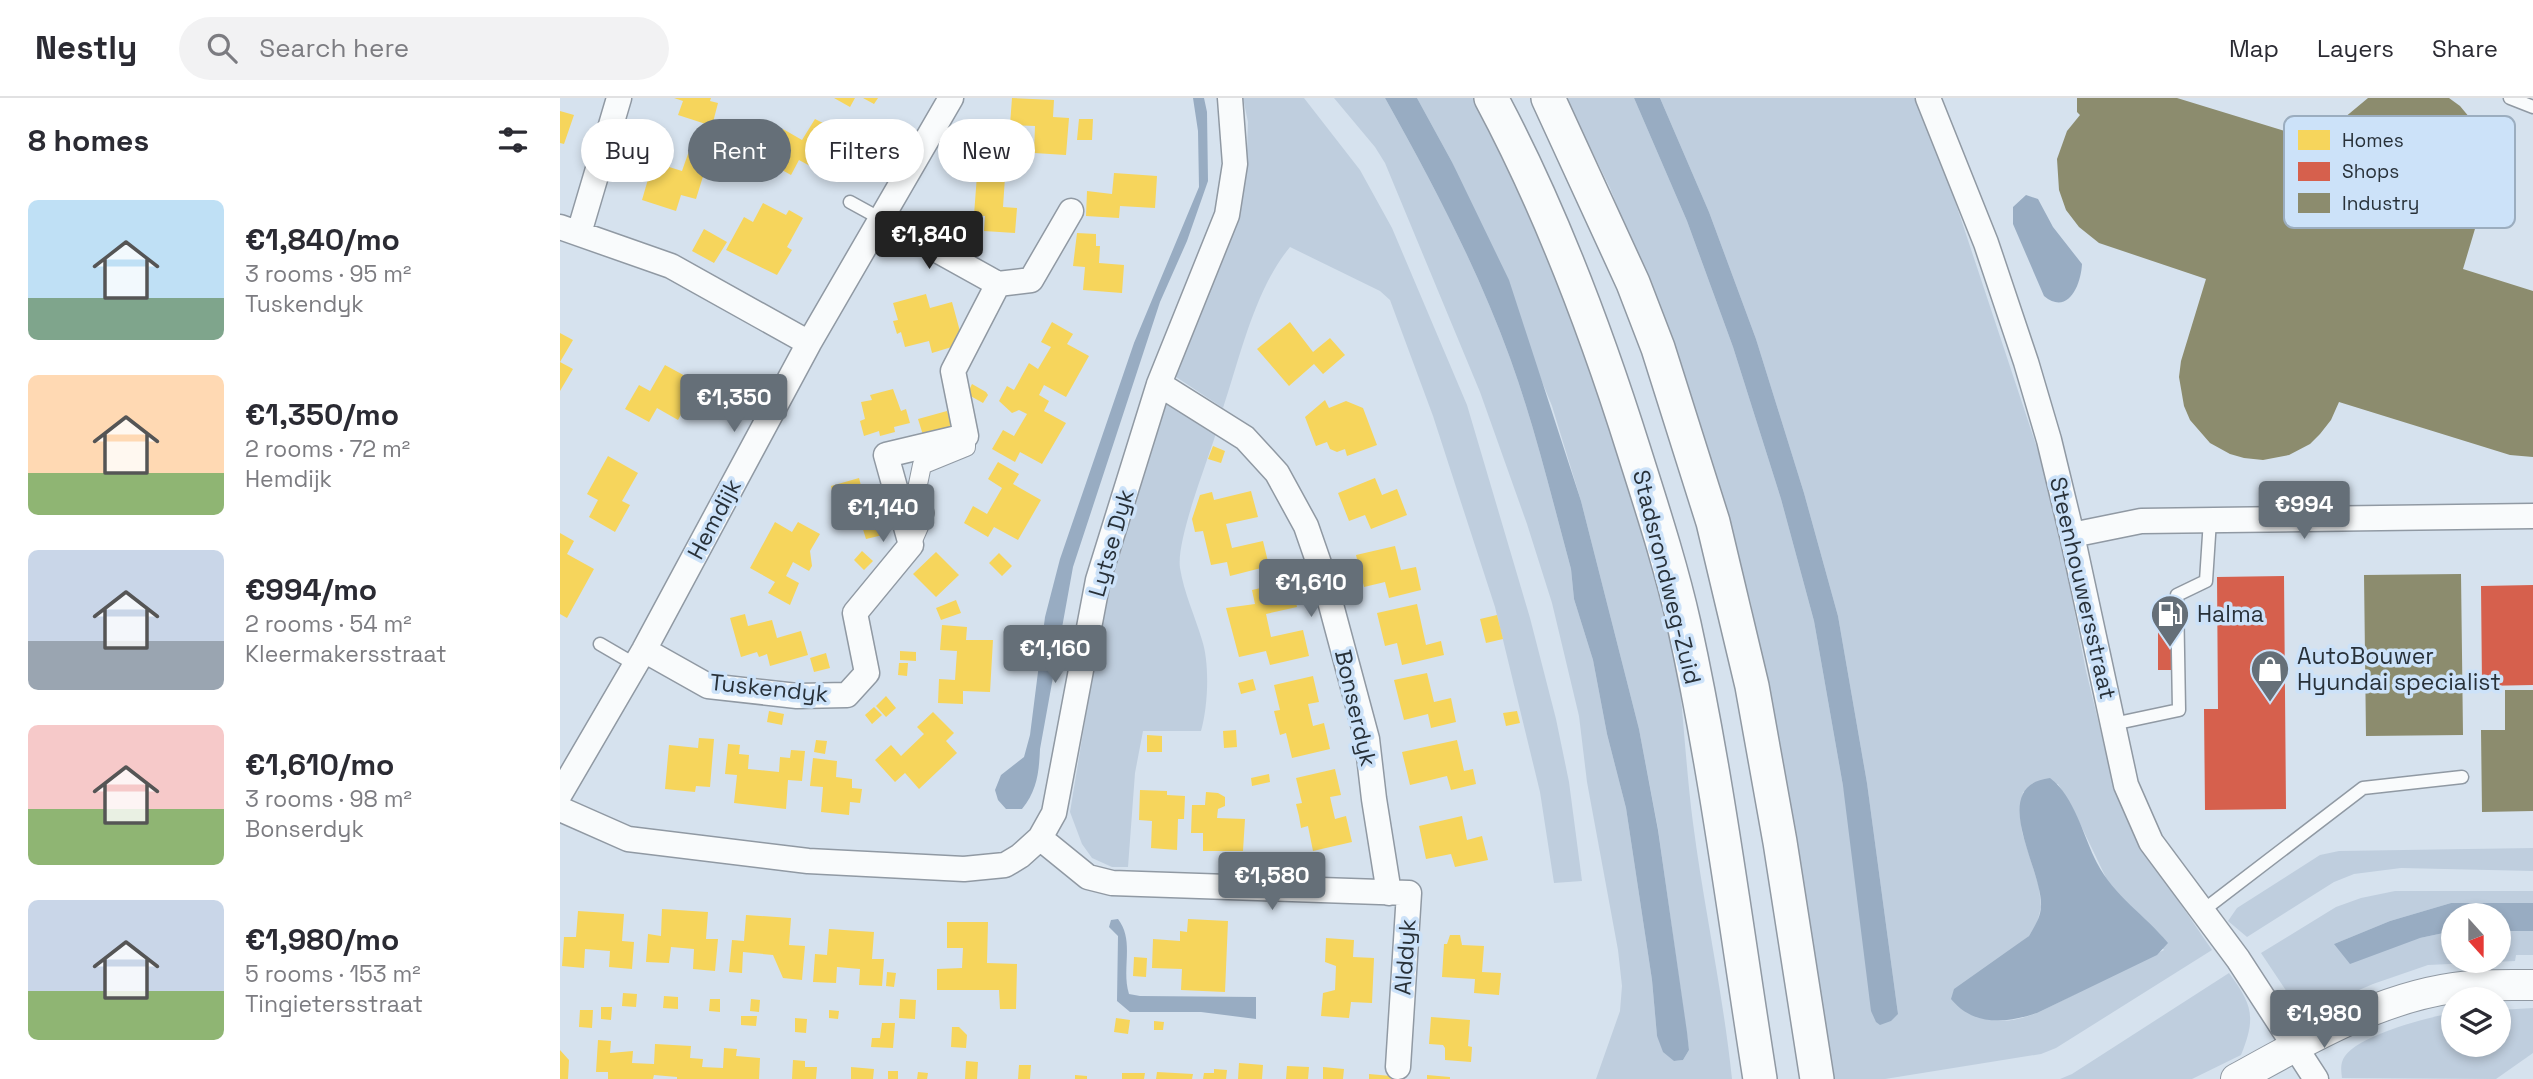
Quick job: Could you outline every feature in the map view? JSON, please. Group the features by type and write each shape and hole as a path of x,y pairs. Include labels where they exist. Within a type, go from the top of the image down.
{"main road":[{"name":"Stadsrondweg-Zuid","path":"1491,98 1536,189 1590,324 1624,419 1670,574 1683,623 1706,737 1760,1079"},
{"path":"1548,98 1633,283 1658,348 1713,522 1752,686 1780,842 1817,1079"}],"street":[{"path":"619,98 569,230 671,267 809,343"},
{"name":"Hemdijk","path":"560,794 640,657 809,343 951,98"},
{"name":"Lytse Dyk","path":"560,809 628,839 830,863 964,869 1005,865 1040,838 1056,805 1098,580 1159,384 1227,215 1235,164 1230,98"},
{"name":"Steenhouwersstraat","path":"1928,98 1986,243 2049,440 2126,785 2151,842 2238,960 2316,1079"},
{"path":"881,219 998,284 1031,279 1071,211"},
{"path":"911,545 886,456 966,436 953,371 998,284"},
{"name":"Bonserdyk","path":"1159,384 1245,438 1277,472 1306,527 1323,575 1367,739 1389,893"},
{"name":"Tuskendyk","path":"640,657 708,686 797,696 847,695 867,673 855,613 911,545 925,513 917,489 922,465 966,447 966,436"},
{"path":"2072,535 2141,521 2533,516"},
{"name":"Alddyk","path":"1040,838 1088,877 1112,883 1409,894 1398,1067"},
{"path":"2236,1079 2294,1047 2362,1015 2416,996 2454,988 2533,985"}],"lane":[{"path":"2510,98 2533,107"},
{"path":"850,202 881,219"},
{"path":"2113,724 2179,710 2177,595 2206,581 2210,520"},
{"path":"600,644 640,657"},
{"path":"2202,912 2363,788 2462,777"}],"shaded area":[{"path":"1193,98 1204,98 1207,112 1208,181 1187,241 1160,302 1073,567 1034,788 1022,809 1006,809 998,800 995,790 1001,775 1024,757 1030,735 1045,617 1060,559 1134,343 1199,187 1198,131"},
{"path":"1243,98 1304,98 1360,170 1392,228 1467,405 1530,618 1569,782 1582,881 1554,883 1540,792 1495,607 1433,416 1390,300 1380,291 1290,247 1267,283 1258,303 1223,408 1173,375 1239,207 1247,151 1248,122"},
{"path":"1334,98 1385,98 1453,225 1510,358 1571,569 1574,599 1593,660 1607,734 1626,808 1652,980 1657,1036 1674,1061 1683,1060 1689,1050 1658,829 1639,729 1581,501 1552,406 1452,162 1417,98 1476,98 1524,198 1568,300 1623,458 1670,618 1678,669 1693,823 1732,1079 1596,1079 1620,1011 1622,986 1618,950 1587,782 1579,716 1552,603 1480,392 1385,163"},
{"path":"1385,98 1417,98 1452,162 1509,280 1581,501 1639,729 1658,830 1689,1050 1683,1060 1674,1061 1663,1052 1657,1036 1652,980 1626,808 1607,734 1593,660 1574,599 1571,569 1527,410 1497,324 1468,258 1437,193"},
{"path":"1566,98 1634,98 1687,221 1733,347 1781,499 1814,621 1843,786 1898,1014 1867,783 1838,616 1804,493 1756,339 1709,212 1660,98 1917,98 1947,177 2051,490 2086,671 2109,765 2125,815 2136,839 2212,950 2056,1048 2041,1054 1885,1079 1834,1079 1751,603 1728,524 1648,285 1610,188","holes":["2058,784 2108,882 2164,950 2037,1013 2009,1021 1979,1017 2017,946 2029,936 2037,923 2041,907 2039,887 2022,832 2020,809 2023,792"]},
{"path":"1634,98 1660,98 1709,212 1756,339 1804,493 1838,616 1867,783 1898,1014 1891,1021 1880,1025 1871,1011 1843,786 1814,621 1781,499 1733,347 1687,221"},
{"path":"2026,195 2038,199 2053,227 2082,264 2076,289 2066,300 2052,301 2044,296 2013,224 2013,207"},
{"path":"1163,399 1216,433 1187,521 1180,555 1184,586 1205,650 1205,710 1201,731 1143,731 1135,773 1128,867 1112,867 1092,858 1082,844 1070,812 1101,611"},
{"path":"2050,778 2059,786 2072,806 2104,875 2168,943 2157,955 2037,1013 2003,1020 1980,1018 1960,1008 1951,999 1954,989 2029,936 2037,922 2041,910 2039,890 2022,831 2020,812 2022,796 2031,784"},
{"path":"2533,848 2533,871 2401,868 2354,874 2334,882 2247,937 2228,921 2237,908 2320,855 2339,851"},
{"path":"2395,891 2533,891 2533,903 2441,903 2441,906 2390,921 2334,944 2420,938 2441,934 2441,964 2428,965 2373,984 2317,1008 2306,1009 2291,998 2261,953 2336,907 2361,898"},
{"path":"2511,903 2533,903 2533,931 2511,931"},
{"path":"2441,906 2441,934 2420,938 2350,964 2334,944 2390,921"},
{"path":"1118,919 1126,936 1129,994 1256,997 1256,1019 1201,1012 1130,1012 1117,1001 1118,936 1109,927 1111,920"},
{"path":"2511,931 2533,931 2533,955 2516,955 2515,961 2511,961"},
{"path":"2229,973 2243,994 2250,1012 2249,1031 2241,1055 2192,1079 2060,1079 2072,1074"},
{"path":"2533,1008 2533,1053 2496,1079 2342,1078 2342,1061 2353,1048 2395,1028 2441,1015 2441,1057 2511,1057 2511,1009"}],"building: Homes":[{"path":"674,98 711,98 710,101 718,103 714,119 690,119 678,115 683,101"},
{"path":"834,98 855,98 850,107"},
{"path":"863,98 878,98 874,104"},
{"path":"1012,98 1054,100 1053,117 1069,118 1066,155 1035,153 1035,119 1010,119"},
{"path":"560,111 574,115 564,144 560,143"},
{"path":"1079,119 1093,119 1092,140 1077,140"},
{"path":"791,134 802,140 805,135 805,163 799,160 791,175"},
{"path":"688,154 688,182 701,182 696,199 681,195 676,211 642,200 647,182 674,182 674,169 682,171"},
{"path":"1114,173 1157,176 1155,208 1120,206 1119,218 1086,216 1087,191 1112,194"},
{"path":"976,182 1005,182 1003,207 1017,208 1015,233 984,231 985,216 974,215"},
{"path":"763,203 786,215 789,210 803,218 787,247 792,250 777,275 726,250 744,217 753,222"},
{"path":"704,229 727,242 714,263 692,251"},
{"path":"1077,233 1096,234 1096,246 1100,246 1099,263 1124,265 1122,293 1083,290 1085,267 1073,266"},
{"path":"926,294 930,308 952,302 961,335 955,346 932,353 929,341 905,347 901,332 897,334 893,321 898,320 893,303"},
{"path":"1052,322 1073,334 1067,344 1089,356 1066,397 1044,385 1039,395 1049,401 1044,411 1066,423 1042,464 1020,452 1015,462 992,449 1003,430 1014,436 1027,414 1019,410 1012,413 999,401 1007,386 1014,390 1029,363 1038,369 1051,347 1041,342"},
{"path":"1290,322 1313,352 1330,338 1345,355 1323,374 1314,364 1289,386 1257,349"},
{"path":"560,333 573,340 560,362"},
{"path":"560,362 573,369 560,391"},
{"path":"665,365 698,383 678,420 657,408 649,422 625,409 639,385 650,391"},
{"path":"972,384 988,395 983,403 967,394"},
{"path":"893,389 901,411 906,409 910,423 894,427 895,432 880,436 879,431 864,436 860,421 865,419 861,402 872,400 870,395"},
{"path":"1325,400 1329,408 1346,401 1363,408 1377,445 1347,456 1345,449 1337,452 1330,449 1327,442 1316,446 1305,417"},
{"path":"947,411 952,427 923,435 918,419"},
{"path":"1213,446 1225,451 1221,463 1208,459"},
{"path":"608,456 638,473 622,501 630,505 615,532 589,517 598,500 587,494"},
{"path":"998,462 1019,474 1013,484 1041,500 1018,540 994,527 988,537 964,523 973,506 987,514 1002,488 988,479"},
{"path":"859,478 868,512 880,509 887,534 866,539 860,520 839,526 831,486"},
{"path":"1375,478 1382,495 1397,489 1407,515 1371,529 1365,515 1349,521 1338,493"},
{"path":"1251,491 1258,517 1226,524 1232,548 1263,541 1269,566 1230,576 1227,562 1211,565 1203,531 1195,532 1192,519 1200,495 1212,492 1214,500"},
{"path":"775,522 792,532 798,522 820,534 810,551 812,566 809,571 793,562 786,576 799,583 790,605 768,593 775,582 750,568"},
{"path":"560,533 574,541 567,554 594,569 567,618 560,614"},
{"path":"1395,546 1401,570 1416,567 1421,590 1389,598 1385,582 1364,587 1356,555"},
{"path":"862,551 873,561 864,570 854,560"},
{"path":"936,552 959,575 936,597 913,574"},
{"path":"999,553 1012,566 1002,576 989,563"},
{"path":"1291,581 1297,607 1266,614 1271,637 1303,630 1309,656 1270,665 1266,651 1239,657 1226,608 1255,604 1252,590"},
{"path":"956,600 961,613 941,620 936,608"},
{"path":"1417,604 1426,645 1441,641 1444,655 1402,665 1397,643 1385,646 1377,613"},
{"path":"745,614 748,626 772,620 777,638 801,631 808,655 770,666 767,654 759,657 757,652 741,657 730,618"},
{"path":"1497,615 1503,639 1486,643 1480,619"},
{"path":"942,625 967,627 966,640 993,640 990,692 963,691 963,704 938,703 939,679 955,680 957,651 940,650"},
{"path":"900,651 916,652 916,661 900,660"},
{"path":"826,653 830,668 814,672 810,658"},
{"path":"899,663 908,663 907,676 898,675"},
{"path":"1427,673 1434,702 1451,698 1456,722 1431,728 1428,714 1404,720 1394,680"},
{"path":"1313,676 1319,702 1308,704 1313,726 1324,723 1330,749 1292,758 1286,733 1280,735 1274,711 1280,710 1274,685"},
{"path":"1253,679 1256,690 1241,694 1238,683"},
{"path":"886,696 896,708 886,717 876,706"},
{"path":"874,707 882,715 872,724 865,715"},
{"path":"769,711 784,714 782,725 767,722"},
{"path":"1517,711 1520,723 1506,726 1503,713"},
{"path":"933,712 954,733 946,741 957,753 919,789 905,773 895,782 875,760 891,745 901,756 924,734 917,727"},
{"path":"1236,730 1237,747 1224,748 1223,731"},
{"path":"1147,735 1162,736 1162,752 1147,752"},
{"path":"699,738 714,739 710,787 696,786 695,792 665,789 669,745 698,748"},
{"path":"816,740 827,741 825,754 814,752"},
{"path":"1457,740 1464,771 1473,769 1476,784 1451,790 1447,776 1410,785 1402,752"},
{"path":"728,744 740,745 739,754 749,755 748,769 779,772 780,757 790,758 791,750 805,751 802,781 788,780 786,809 734,803 737,775 725,774"},
{"path":"813,758 837,761 836,777 852,779 852,788 862,789 860,803 850,802 849,815 821,812 823,787 810,786"},
{"path":"1335,769 1341,795 1330,797 1335,819 1346,816 1352,842 1313,851 1308,826 1301,828 1296,804 1302,803 1296,778"},
{"path":"1269,774 1270,782 1252,786 1251,778"},
{"path":"1140,790 1167,791 1167,795 1185,796 1184,819 1178,819 1177,850 1151,848 1152,821 1139,820"},
{"path":"1206,792 1225,797 1225,806 1218,809 1217,818 1245,819 1243,851 1203,851 1203,833 1191,833 1192,805 1205,805"},
{"path":"1462,816 1467,840 1482,836 1488,860 1455,867 1451,854 1426,859 1419,826"},
{"path":"662,909 708,912 706,939 718,939 715,971 693,969 694,949 671,947 669,963 646,962 648,934 661,936"},
{"path":"578,911 624,914 622,941 634,942 632,969 609,967 610,951 585,949 584,968 562,966 564,937 576,937"},
{"path":"746,915 791,918 789,945 805,946 802,980 783,978 773,955 743,952 742,973 729,972 732,940 744,941"},
{"path":"1188,919 1228,921 1225,992 1181,990 1182,969 1152,968 1153,939 1180,941 1180,931 1187,932"},
{"path":"947,922 988,922 987,963 1017,964 1016,1009 1000,1009 999,990 937,990 937,969 962,968 963,948 947,948"},
{"path":"829,929 874,932 872,959 884,959 882,986 859,985 860,969 837,967 836,983 813,982 815,954 827,955"},
{"path":"1450,935 1460,935 1462,945 1484,946 1482,972 1501,973 1499,995 1474,993 1475,979 1442,977 1444,944 1447,944"},
{"path":"1326,938 1354,940 1353,957 1374,958 1372,1003 1351,1002 1349,1018 1321,1016 1323,993 1335,990 1336,966 1325,962"},
{"path":"1134,957 1147,958 1146,977 1133,976"},
{"path":"887,972 896,973 894,987 886,986"},
{"path":"623,993 637,994 636,1007 622,1006"},
{"path":"664,996 678,997 678,1009 663,1008"},
{"path":"710,999 720,999 720,1012 709,1011"},
{"path":"751,999 760,1000 759,1012 750,1011"},
{"path":"900,999 916,1000 915,1019 899,1018"},
{"path":"601,1007 612,1007 611,1020 601,1019"},
{"path":"580,1010 593,1010 592,1028 579,1027"},
{"path":"829,1010 839,1011 838,1019 829,1018"},
{"path":"741,1016 757,1016 756,1026 741,1025"},
{"path":"1431,1017 1470,1020 1468,1046 1472,1047 1471,1062 1445,1060 1443,1045 1429,1044"},
{"path":"795,1018 807,1019 806,1033 795,1032"},
{"path":"1116,1018 1130,1020 1128,1034 1114,1032"},
{"path":"1154,1021 1164,1022 1163,1030 1154,1030"},
{"path":"882,1023 895,1023 893,1048 871,1047 872,1038 880,1038"},
{"path":"952,1027 959,1027 967,1035 966,1048 951,1047"},
{"path":"598,1040 611,1041 610,1053 633,1051 632,1063 654,1064 655,1044 691,1046 690,1058 703,1059 702,1067 723,1068 724,1048 737,1049 736,1056 760,1058 759,1079 677,1079 654,1075 653,1079 608,1079 608,1072 596,1072"},
{"path":"560,1050 569,1060 568,1079 560,1079"},
{"path":"793,1060 805,1061 805,1067 817,1067 816,1079 792,1079"},
{"path":"966,1061 978,1062 977,1079 965,1079"},
{"path":"1239,1063 1263,1065 1262,1079 1238,1079"},
{"path":"1019,1065 1031,1065 1030,1079 1018,1079"},
{"path":"1287,1066 1309,1067 1308,1079 1286,1079"},
{"path":"851,1067 874,1069 873,1079 851,1079"},
{"path":"1323,1067 1344,1069 1343,1079 1323,1079"},
{"path":"1214,1069 1227,1070 1226,1079 1203,1079 1204,1073 1214,1073"},
{"path":"888,1071 898,1071 898,1079 888,1079"},
{"path":"918,1072 928,1073 927,1079 917,1079"},
{"path":"1157,1072 1193,1074 1192,1079 1156,1079"},
{"path":"1122,1073 1145,1073 1144,1079 1122,1079"},
{"path":"1369,1074 1391,1076 1391,1079 1369,1079"},
{"path":"1075,1075 1087,1076 1087,1079 1075,1079"},
{"path":"1427,1075 1450,1077 1450,1079 1427,1079"}],"building: Shops":[{"path":"2284,576 2286,809 2205,810 2204,709 2218,709 2217,577"},
{"path":"2533,585 2533,685 2482,686 2481,586"},
{"path":"2158,623 2182,623 2182,670 2158,670"}],"building: Industry":[{"path":"2077,98 2177,98 2284,131 2284,228 2475,228 2463,269 2533,291 2533,457 2510,455 2339,402 2331,420 2320,434 2310,444 2289,455 2263,460 2244,458 2210,443 2190,420 2184,406 2179,377 2181,361 2206,279 2099,243 2079,227 2066,210 2059,190 2057,159 2067,131 2080,115 2077,112"},
{"path":"2368,98 2449,98 2468,116 2346,116"},
{"path":"2461,574 2463,735 2366,736 2364,575"},
{"path":"2505,690 2533,690 2533,811 2482,812 2481,730 2505,730"}],"place":[{"name":"Halma","path":"2170,648"},
{"name":"AutoBouwer Hyundai specialist","path":"2270,703"}]}
